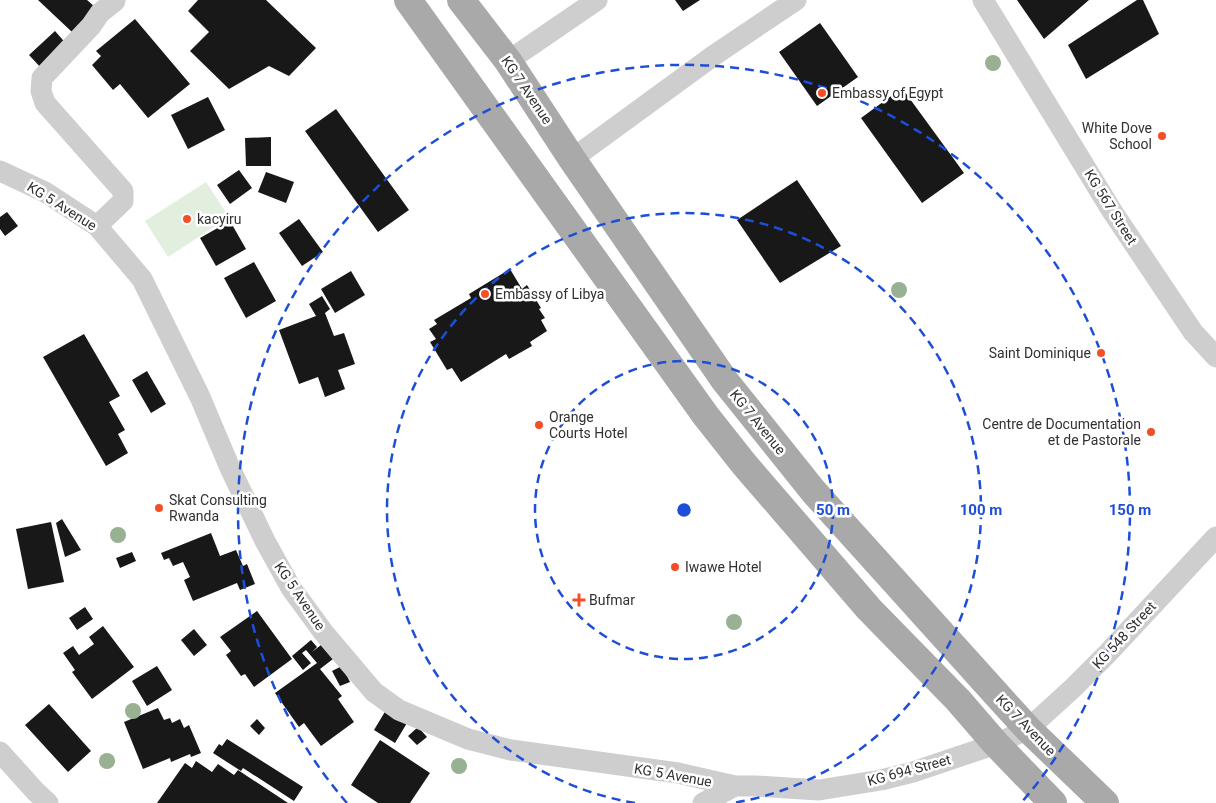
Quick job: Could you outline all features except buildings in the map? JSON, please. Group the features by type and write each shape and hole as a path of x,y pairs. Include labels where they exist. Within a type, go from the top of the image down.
{"main road":[{"path":"408,0 700,408 733,450 868,609 958,700 996,744 1053,803"},
{"name":"KG 7 Avenue","path":"461,0 508,60 572,159 725,381 814,492 1028,729 1105,803"}],"street":[{"path":"508,60 597,0"},
{"path":"572,159 713,56 796,0"},
{"name":"KG 567 Street","path":"983,0 1112,211 1193,332 1216,357"},
{"path":"97,226 123,201 123,191 50,111 41,91 42,78 91,26 100,13 115,1"},
{"name":"KG 5 Avenue","path":"0,170 45,192 97,226 142,279 200,397 265,541 291,588 324,633 374,692 399,710 468,740 511,750 678,773 735,786 757,794"},
{"name":"KG 548 Street","path":"1028,729 1101,660 1216,537"},
{"name":"KG 694 Street","path":"757,794 819,790 881,780 913,772 996,744 1028,729"},
{"path":"0,752 48,803"},
{"path":"702,803 735,786"}],"green space":[{"name":"kacyiru","path":"206,182 229,217 168,257 145,221"}],"place":[{"name":"Embassy of Egypt","path":"822,93"},
{"name":"White Dove School","path":"1162,136"},
{"name":"kacyiru","path":"187,219"},
{"name":"Embassy of Libya","path":"485,294"},
{"name":"Saint Dominique","path":"1101,353"},
{"name":"Orange Courts Hotel","path":"539,425"},
{"name":"Centre de Documentation et de Pastorale","path":"1151,432"},
{"name":"Skat Consulting Rwanda","path":"159,508"},
{"name":"Iwawe Hotel","path":"675,567"},
{"name":"Bufmar","path":"579,600"}]}
